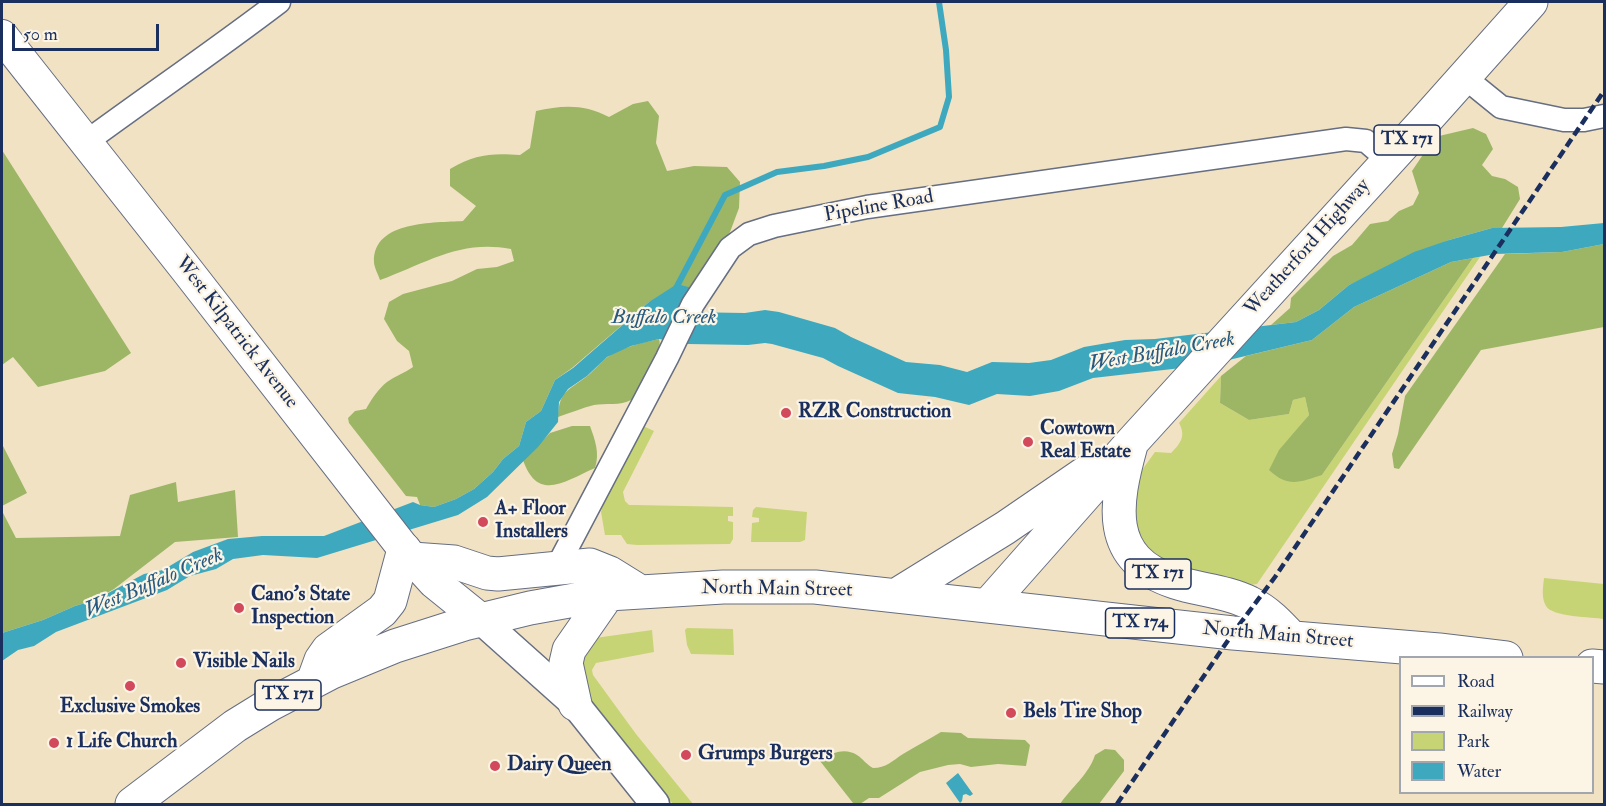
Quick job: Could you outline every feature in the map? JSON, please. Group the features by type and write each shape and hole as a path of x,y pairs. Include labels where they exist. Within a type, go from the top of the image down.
{"main road":[{"name":"Weatherford Highway","path":"1133,441 1531,2"},
{"name":"West Kilpatrick Avenue","path":"2,36 408,554 434,582 481,620"},
{"name":"TX 171","path":"895,596 1005,528 1133,441"},
{"name":"TX 171","path":"988,605 1133,441"},
{"name":"TX 171","path":"1133,441 1120,491 1119,506 1123,536 1135,561 1173,581 1218,591 1250,603 1269,615 1292,638"},
{"path":"313,682 321,660 328,650 382,611 390,601 408,554 454,562 487,573 498,574 591,565 610,573 623,593 569,650 566,663 575,704"},
{"name":"North Main Street","path":"132,804 235,726 269,705 332,672 395,646 481,620 530,608 623,593 732,586 815,587 1233,633 1495,656"}],"street":[{"path":"86,142 279,2"},
{"path":"1464,77 1501,107 1564,120 1584,120 1605,116"},
{"name":"Pipeline Road","path":"556,569 693,304 730,248 749,234 774,226 867,207 1346,139 1366,141 1388,160"},
{"path":"481,620 575,704 655,804"}],"green space":[{"path":"648,101 659,116 656,143 667,171 694,166 727,167 740,182 739,208 730,232 692,288 649,302 555,380 541,411 526,422 519,446 474,489 434,507 420,505 417,497 406,496 349,423 348,418 355,411 366,409 372,398 387,382 413,367 409,351 397,341 384,319 389,302 403,294 452,281 477,269 497,267 514,261 511,249 476,247 444,254 380,280 374,264 376,248 394,231 408,226 463,221 476,206 450,186 450,169 468,160 484,156 520,155 530,148 536,111 573,107 591,110 609,117 633,104"},
{"path":"1473,128 1486,134 1493,149 1482,165 1492,176 1505,179 1518,187 1520,199 1502,228 1492,228 1449,240 1349,285 1319,310 1296,322 1271,325 1290,308 1291,298 1333,256 1352,245 1370,224 1388,221 1399,211 1413,205 1419,193 1412,171 1439,136"},
{"path":"2,150 131,353 105,371 38,387 13,357 2,365"},
{"path":"1604,244 1604,327 1481,350 1399,469 1394,468 1392,454 1405,396 1505,254 1562,252"},
{"path":"1480,257 1257,584 1250,585 1159,563 1138,535 1132,518 1136,483 1155,452 1171,453 1177,446 1182,436 1179,423 1221,376 1220,403 1249,420 1289,414 1293,400 1305,397 1309,415 1296,432 1322,475 1473,258"},
{"path":"1473,258 1322,475 1294,482 1282,479 1269,470 1279,450 1309,415 1305,397 1293,400 1289,414 1249,420 1220,403 1221,376 1246,356 1312,340 1354,307 1451,262"},
{"path":"659,339 656,362 641,390 631,400 618,404 594,405 558,417 560,402 565,393 589,375 606,358 625,348"},
{"path":"641,425 654,431 623,492 625,501 629,505 733,507 733,516 728,516 728,521 733,522 733,539 730,544 637,545 627,544 621,535 605,535 601,512 604,500"},
{"path":"572,426 590,426 597,452 595,468 563,483 544,485 536,481 523,460 550,433"},
{"path":"2,444 27,493 2,506"},
{"path":"176,482 178,502 235,490 238,537 175,542 114,589 95,600 2,633 2,511 16,538 120,536 130,495"},
{"path":"756,507 807,512 805,540 800,542 751,542 752,523 759,522 759,518 752,517"},
{"path":"1544,578 1604,584 1604,619 1550,610 1543,600"},
{"path":"687,628 733,629 734,655 691,654 687,645 685,630"},
{"path":"652,630 654,652 596,663 592,670 593,675 636,734 693,804 673,804 576,683 588,639"},
{"path":"941,732 961,733 968,738 1025,740 1030,745 1026,766 948,765 920,772 879,798 869,798 860,804 853,803 820,761 833,753 848,751 873,768 882,767"},
{"path":"1105,749 1115,750 1124,760 1124,771 1099,804 1060,804 1084,775 1095,755"}],"water":[{"name":"Buffalo Creek","path":"1604,223 1604,244 1562,252 1495,254 1451,262 1354,307 1312,340 1208,365 1093,378 1059,391 1030,396 997,394 969,405 935,397 898,393 823,358 772,344 688,344 659,339 631,346 607,357 587,376 568,389 559,402 558,422 538,447 487,497 458,515 317,558 263,555 233,559 216,569 190,576 167,590 56,632 34,646 18,650 2,661 2,633 95,600 144,574 163,570 193,552 228,539 262,536 324,536 413,502 434,507 474,489 519,446 526,422 541,411 555,380 573,368 649,302 677,284 692,288 685,312 745,313 765,310 779,312 835,328 906,362 940,365 967,372 992,362 1029,363 1051,360 1084,347 1125,340 1155,339 1296,322 1319,310 1349,285 1414,252 1449,240 1492,228 1561,227"},
{"path":"958,773 973,794 963,795 960,803 946,783"}],"waterway":[{"path":"675,290 725,195 777,172 868,157 940,127 949,97 946,50 939,2"}],"railway":[{"path":"1117,804 1233,633 1275,577 1604,91"}],"place":[{"name":"RZR Construction","path":"786,413"},
{"name":"Cowtown Real Estate","path":"1028,442"},
{"name":"A+ Floor Installers","path":"483,522"},
{"name":"Cano's State Inspection","path":"239,608"},
{"name":"Visible Nails","path":"181,663"},
{"name":"Exclusive Smokes","path":"130,686"},
{"name":"Bels Tire Shop","path":"1011,713"},
{"name":"1 Life Church","path":"54,743"},
{"name":"Grumps Burgers","path":"686,755"},
{"name":"Dairy Queen","path":"495,766"}],"water label":[{"name":"West Buffalo Creek","path":"1162,353"},
{"name":"West Buffalo Creek","path":"154,584"}]}
